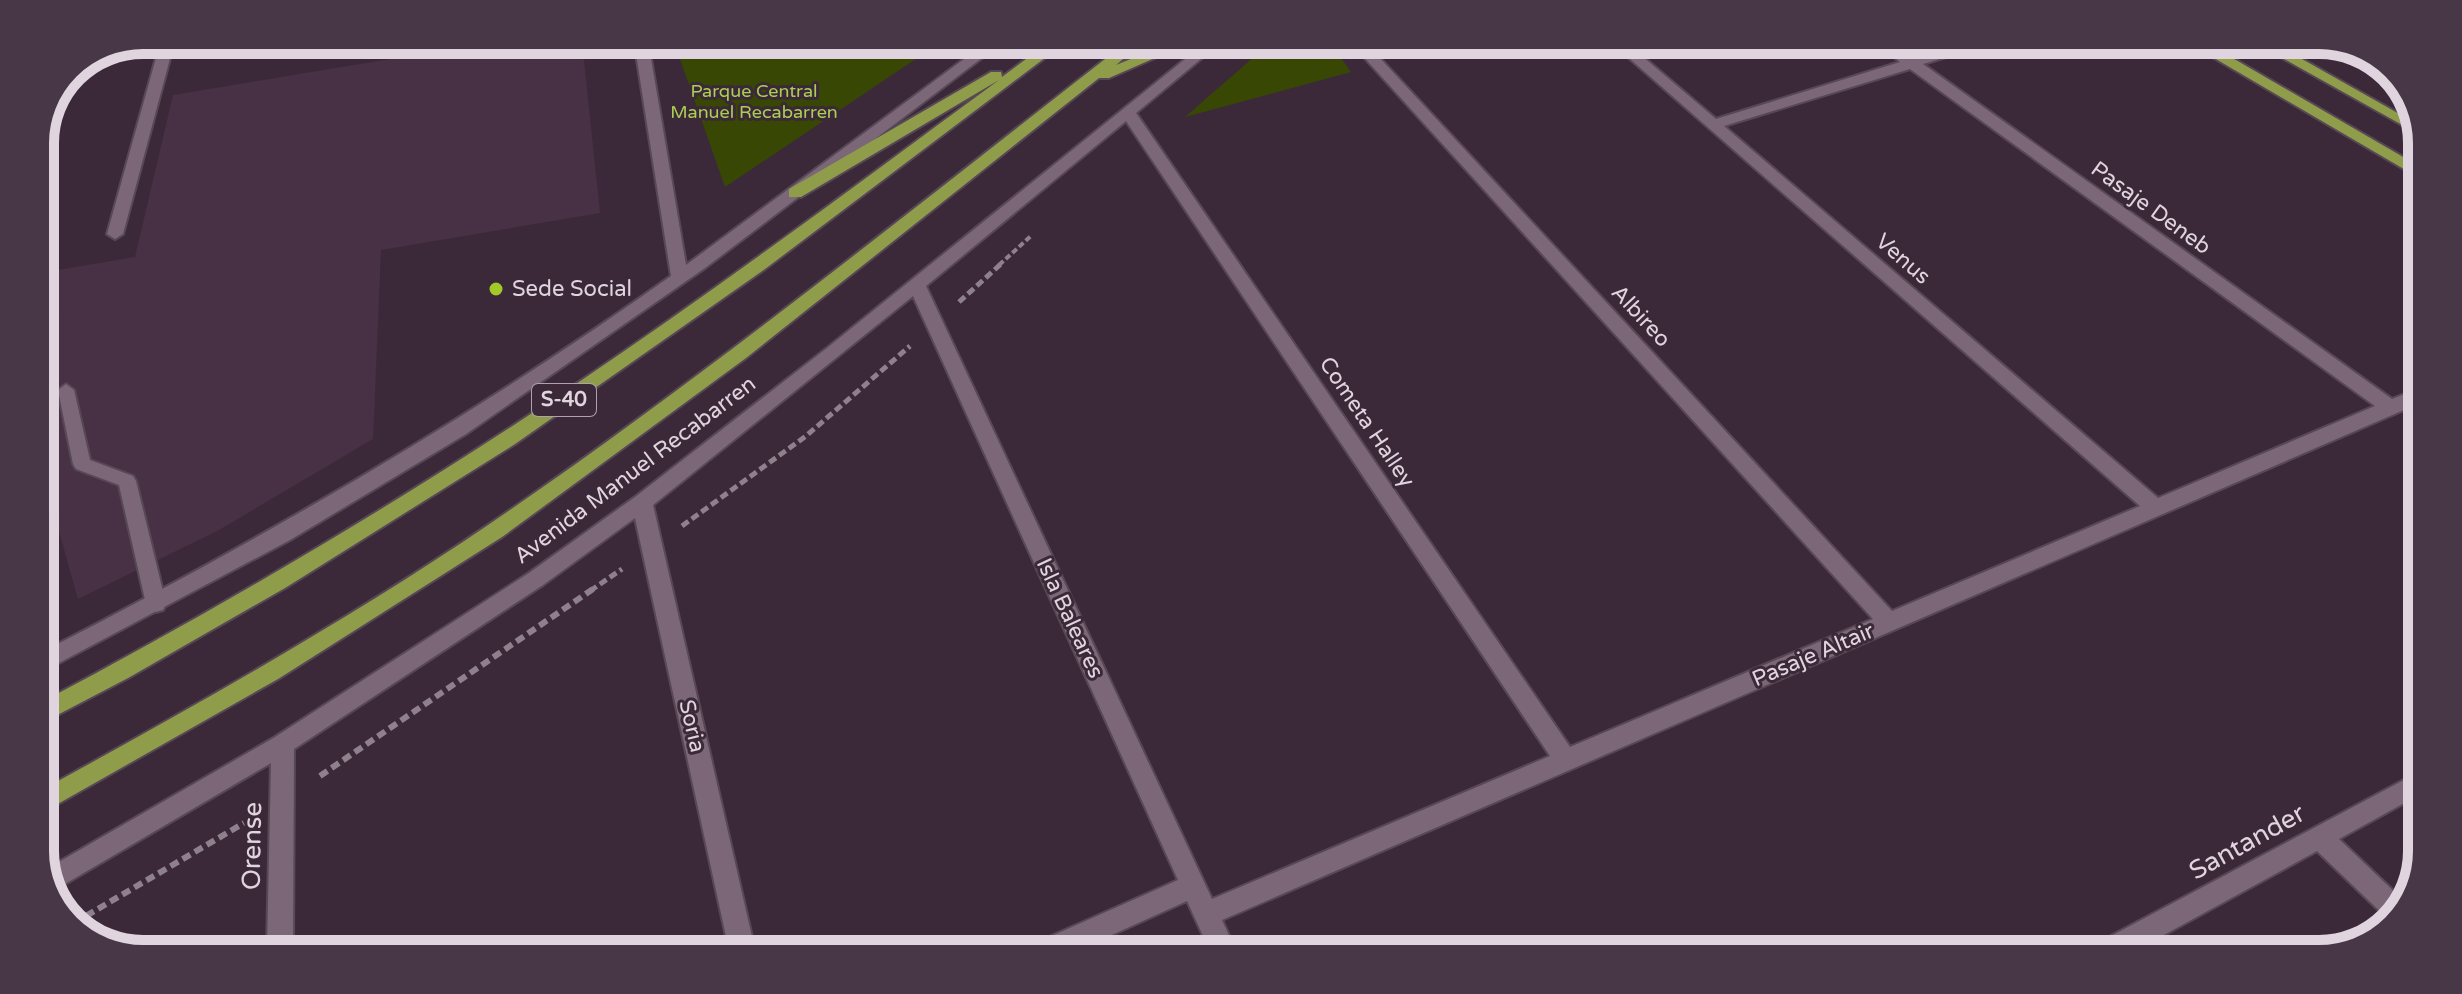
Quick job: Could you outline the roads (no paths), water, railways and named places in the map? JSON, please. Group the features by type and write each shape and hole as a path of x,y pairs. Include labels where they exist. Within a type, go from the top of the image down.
{"main road":[{"path":"795,193 1031,54"},
{"name":"S-40","path":"54,707 284,581 419,497 660,336 1043,54"},
{"name":"Avenida Manuel Recabarren","path":"54,795 252,683 495,530 716,370 1120,54"},
{"path":"1078,86 1155,54"},
{"path":"2214,54 2408,166"},
{"path":"2282,54 2405,123"}],"street":[{"path":"115,234 164,54"},
{"path":"643,54 679,276"},
{"path":"54,657 295,528 517,392 795,193 980,54"},
{"name":"Avenida Manuel Recabarren","path":"58,876 283,744 430,650 642,502 917,285 1199,54"},
{"name":"Albireo","path":"1368,54 1889,622"},
{"name":"Venus","path":"1632,54 2156,508"},
{"name":"Pasaje Deneb","path":"1899,54 2391,408"},
{"path":"1714,124 1941,54"},
{"name":"Cometa Halley","path":"1127,111 1566,761"},
{"name":"Isla Baleares","path":"917,285 1218,940"},
{"name":"Pasaje Altair","path":"1206,914 2408,400"},
{"name":"Soria","path":"642,502 740,940"},
{"name":"Orense","path":"280,940 283,744"},
{"name":"Santander","path":"2129,940 2408,789"},
{"path":"2320,837 2390,905"},
{"path":"1072,940 1193,886"}],"lane":[{"path":"66,390 82,464 127,481 156,604"}],"place":[{"name":"Sede Social","path":"496,289"}],"park label":[{"name":"Parque Central Manuel Recabarren","path":"754,101"}]}
